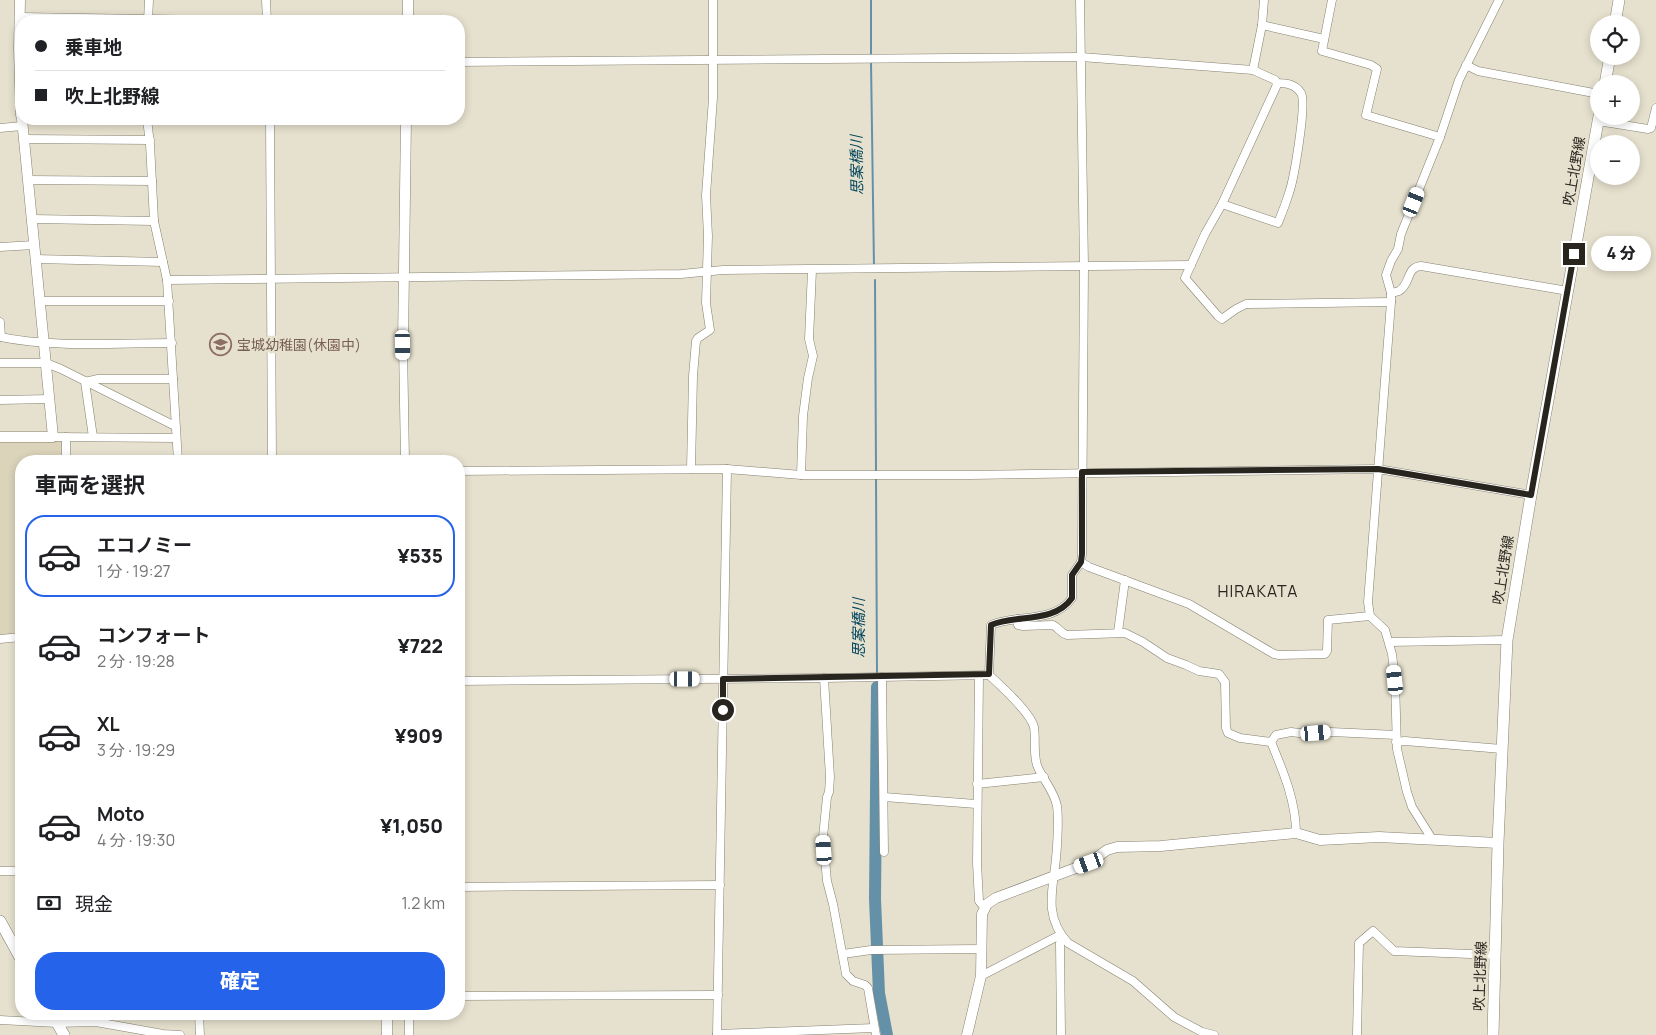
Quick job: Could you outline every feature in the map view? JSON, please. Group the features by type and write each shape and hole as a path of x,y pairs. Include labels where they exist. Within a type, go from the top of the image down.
{"main road":[{"path":"1617,15 1620,0"},
{"name":"吹上北野線","path":"1493,1035 1498,843 1507,640 1531,495 1598,125"},
{"path":"0,921 15,947"},
{"path":"56,1020 64,1035"}],"street":[{"path":"20,0 20,15"},
{"path":"148,15 149,0"},
{"path":"266,0 267,15"},
{"path":"408,0 408,15"},
{"path":"691,469 693,376 696,341 710,330 706,303 708,271 706,195 714,60 713,0"},
{"path":"1080,0 1084,267 1081,562 1072,575 1073,591 1070,601 1056,611 1038,617 1008,619 991,625 989,674 1030,717 1034,726 1034,753 1037,766 1053,792 1057,807 1050,900 1051,912 1061,936 1068,943 1133,981 1174,1017 1202,1033 1214,1035"},
{"path":"1253,70 1262,25 1264,0"},
{"path":"1332,0 1322,49 1324,52 1371,65 1377,69 1366,115 1440,137"},
{"path":"1432,839 1412,806 1400,763 1396,738 1395,680 1392,654 1386,630 1370,616 1368,602 1391,302 1391,293 1386,275 1398,249 1401,234 1440,137 1459,80 1499,0"},
{"path":"1262,25 1324,39"},
{"path":"465,62 1080,57 1253,70 1275,80 1277,83 1287,83 1294,86 1300,92 1303,104 1296,166 1289,194 1278,223 1222,204"},
{"path":"1466,65 1478,71 1590,92"},
{"path":"1277,83 1222,204 1205,234 1185,278 1222,319 1246,304 1391,302"},
{"path":"1630,125 1651,128 1656,108"},
{"path":"0,128 15,124"},
{"path":"22,125 53,437"},
{"path":"148,125 154,221 167,280 177,455"},
{"path":"270,125 272,455"},
{"path":"405,455 403,345 406,125"},
{"path":"24,139 150,140"},
{"path":"28,180 152,181"},
{"path":"32,219 154,221"},
{"path":"0,248 34,245"},
{"path":"35,259 164,262"},
{"path":"167,280 681,274 708,271 1191,265"},
{"path":"1391,293 1400,290 1404,286 1411,270 1415,266 1568,292"},
{"path":"801,475 806,384 813,356 809,339 812,270"},
{"path":"39,301 168,301"},
{"path":"0,322 0,337 22,341 43,343 172,344"},
{"path":"0,363 46,363 175,426"},
{"path":"85,382 98,379 173,379"},
{"path":"85,382 92,437"},
{"path":"0,400 49,399"},
{"path":"0,437 176,438"},
{"path":"66,437 66,455"},
{"path":"727,469 718,1034 875,1032 868,988 853,981 846,974 827,881 823,837 830,778 824,678"},
{"path":"465,470 727,469 801,475 970,475 1378,469 1531,495"},
{"path":"1081,562 1089,567 1189,604 1279,655 1325,654 1327,651 1328,620 1370,616"},
{"path":"1118,632 1124,580"},
{"path":"1018,619 1018,625 1053,625 1062,634 1067,635 1125,633 1144,642 1167,658 1199,672 1219,674 1225,682 1226,728 1228,733 1240,738 1270,742"},
{"path":"0,639 15,638"},
{"path":"1389,642 1507,640"},
{"path":"465,681 979,676 989,674"},
{"path":"979,676 976,784 978,891 979,901 985,908"},
{"path":"878,677 884,797 884,852"},
{"path":"1270,742 1276,735 1291,732 1308,734 1331,732 1502,748"},
{"path":"1270,742 1288,786 1295,810 1296,833"},
{"path":"976,784 1044,778"},
{"path":"884,797 976,804"},
{"path":"967,1035 981,976 982,914 987,904 996,898 1089,863 1107,850 1117,847 1161,846 1296,833 1320,840 1379,837 1498,843"},
{"path":"0,871 15,871"},
{"path":"465,887 720,885"},
{"path":"1357,1035 1359,943 1373,931 1394,951 1496,955"},
{"path":"981,976 1061,936"},
{"path":"1061,936 1061,1035"},
{"path":"843,954 871,950 981,950"},
{"path":"465,996 718,995"},
{"path":"0,1020 15,1019"},
{"path":"76,1020 180,1035"},
{"path":"199,1020 200,1035"},
{"path":"387,1020 387,1035"},
{"path":"409,1020 409,1035"}],"shaded area":[{"path":"63,441 63,455 15,455 15,636 0,637 0,442"}],"waterway":[{"name":"思案橋川","path":"871,0 871,55"},
{"name":"思案橋川","path":"871,62 874,267"},
{"name":"思案橋川","path":"875,280 876,472"},
{"name":"思案橋川","path":"876,477 877,675"},
{"name":"思案橋川","path":"877,680 877,687"},
{"name":"思案橋川","path":"877,687 875,899 879,993 887,1035"}],"place":[{"name":"宝城幼稚園(休園中)","path":"221,345"}],"district":[{"name":"HIRAKATA","path":"1258,591"}],"route":[{"path":"723,710 723,679 979,676 989,674 991,625 1002,623 1008,619 1038,617 1056,611 1072,598 1072,575 1081,562 1082,554 1082,472 1378,469 1531,495 1574,254"}]}
